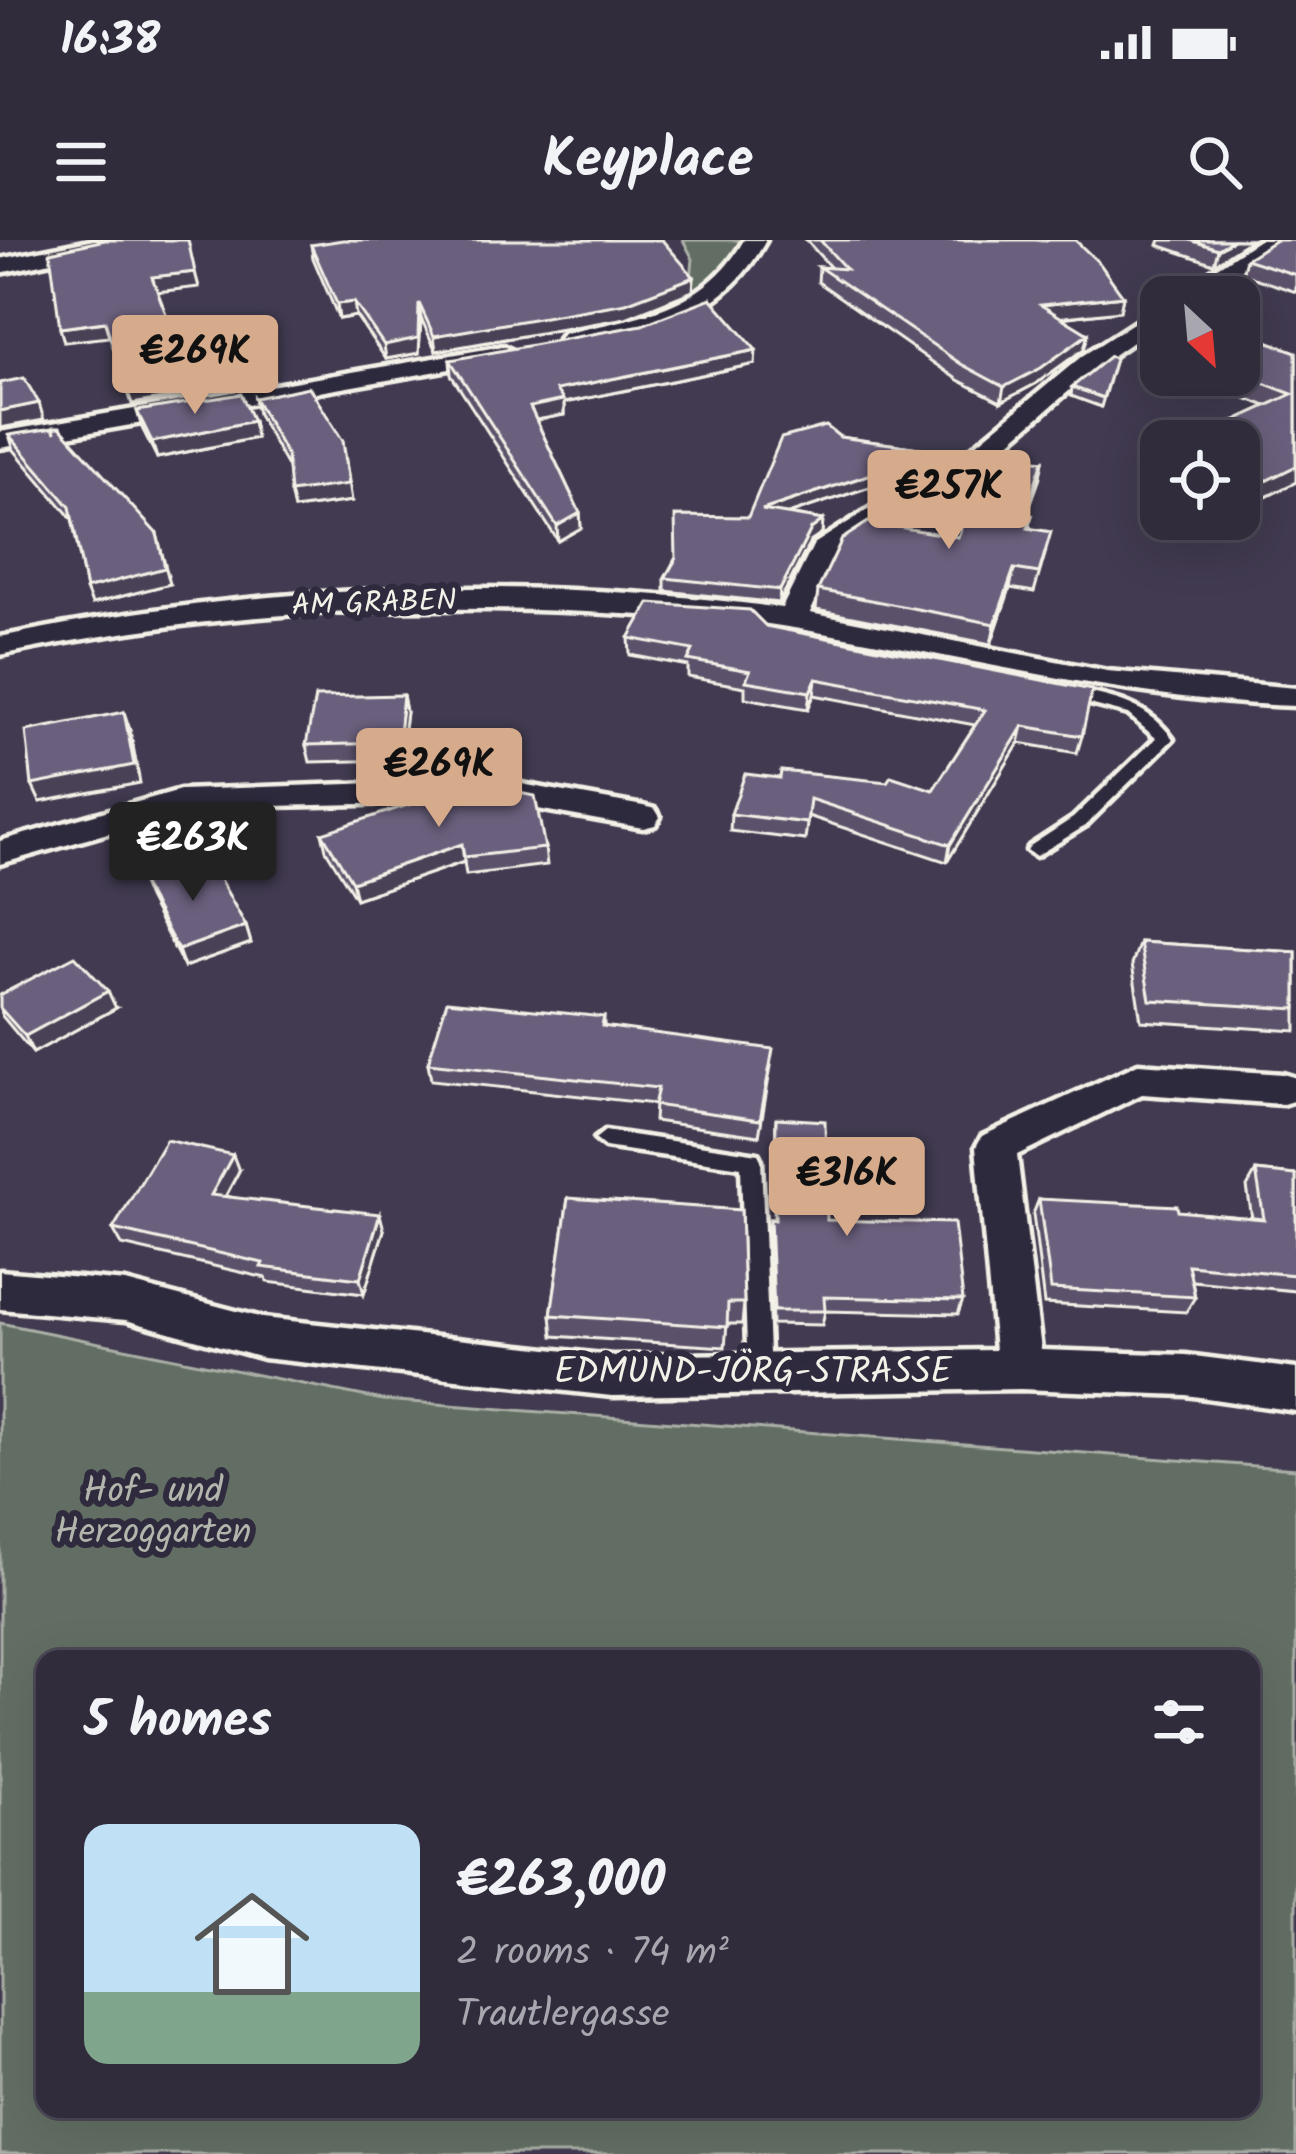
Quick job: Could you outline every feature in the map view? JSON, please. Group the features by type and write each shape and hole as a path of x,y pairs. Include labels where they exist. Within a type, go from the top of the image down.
{"street":[{"path":"0,266 125,240"},
{"path":"0,440 663,320 708,300 739,271 755,240"},
{"path":"1216,276 1273,241 1296,255"},
{"path":"771,622 824,550 893,506 954,476 1090,361 1140,326"},
{"name":"AM GRABEN","path":"0,646 184,614 335,601 575,601 771,622 1204,696 1296,697"},
{"path":"0,854 180,801 271,795 494,790 643,817"},
{"path":"1020,1370 996,1147 1138,1079 1283,1089"},
{"name":"EDMUND-JÖRG-STRASSE","path":"0,1290 126,1301 262,1338 612,1376 1020,1370 1186,1376 1296,1390"}],"lane":[{"path":"1036,850 1079,822 1165,739 1156,724 1128,705 1054,692"},
{"path":"605,1139 751,1160 759,1377"}],"green space":[{"path":"683,240 743,240 726,272 689,299 693,259"},
{"name":"Hof- und Herzoggarten","path":"0,1323 383,1400 1296,1469 1296,2154 0,2154"}],"building":[{"path":"105,240 188,240 195,272 152,277 182,356 223,350 232,371 127,389 105,322 60,328 50,252"},
{"path":"343,240 662,240 694,277 626,303 434,336 419,303 418,338 384,345 354,302 337,304 311,245"},
{"path":"820,240 1075,240 1123,296 1041,305 1088,334 1041,368 1004,387 961,364 819,267 846,269"},
{"path":"1190,240 1233,240 1218,249"},
{"path":"1276,240 1296,240 1296,275 1246,259"},
{"path":"711,298 756,350 556,390 563,400 530,407 580,513 557,526 450,360 642,325"},
{"path":"1260,339 1296,352 1296,466 1260,484 1260,420 1236,420 1292,394 1260,382"},
{"path":"1110,356 1115,359 1103,398 1072,387"},
{"path":"24,378 39,403 0,411 0,383"},
{"path":"309,387 343,441 349,484 290,492 287,456 255,398"},
{"path":"241,394 253,421 152,442 137,411"},
{"path":"826,426 840,437 941,451 762,510 823,520 811,529 780,590 665,578 676,559 675,516 748,517 781,438"},
{"path":"54,427 60,427 157,534 165,568 86,589 70,507 9,435 53,428 55,433"},
{"path":"989,453 1043,461 1022,520 1032,516 1028,528 1051,532 1039,573 1014,569 995,624 818,590 842,539 868,522 958,537"},
{"path":"649,603 750,610 766,626 1092,690 1082,736 1023,726 950,845 810,799 807,823 731,814 745,774 780,778 781,771 887,782 891,776 933,790 985,710 816,679 810,692 746,681 750,671 688,660 693,650 629,638"},
{"path":"403,695 398,743 306,745 315,697"},
{"path":"124,712 134,765 32,785 26,731"},
{"path":"492,788 535,796 545,848 464,857 462,844 352,882 322,833 457,789"},
{"path":"208,858 246,926 178,950 141,881"},
{"path":"1140,942 1296,952 1296,1009 1150,1000"},
{"path":"75,956 108,991 25,1036 0,1008 0,995"},
{"path":"447,1001 604,1017 602,1026 773,1049 760,1120 654,1105 658,1088 428,1063"},
{"path":"776,1118 825,1121 827,1220 954,1223 963,1300 824,1297 825,1311 774,1311 770,1219 775,1220"},
{"path":"166,1140 233,1155 211,1195 380,1214 360,1279 261,1267 263,1263 113,1229"},
{"path":"1256,1171 1296,1175 1296,1275 1188,1265 1195,1297 1051,1289 1039,1199 1177,1206 1178,1211 1264,1219"},
{"path":"568,1198 741,1210 744,1303 728,1303 727,1327 551,1315"}]}
